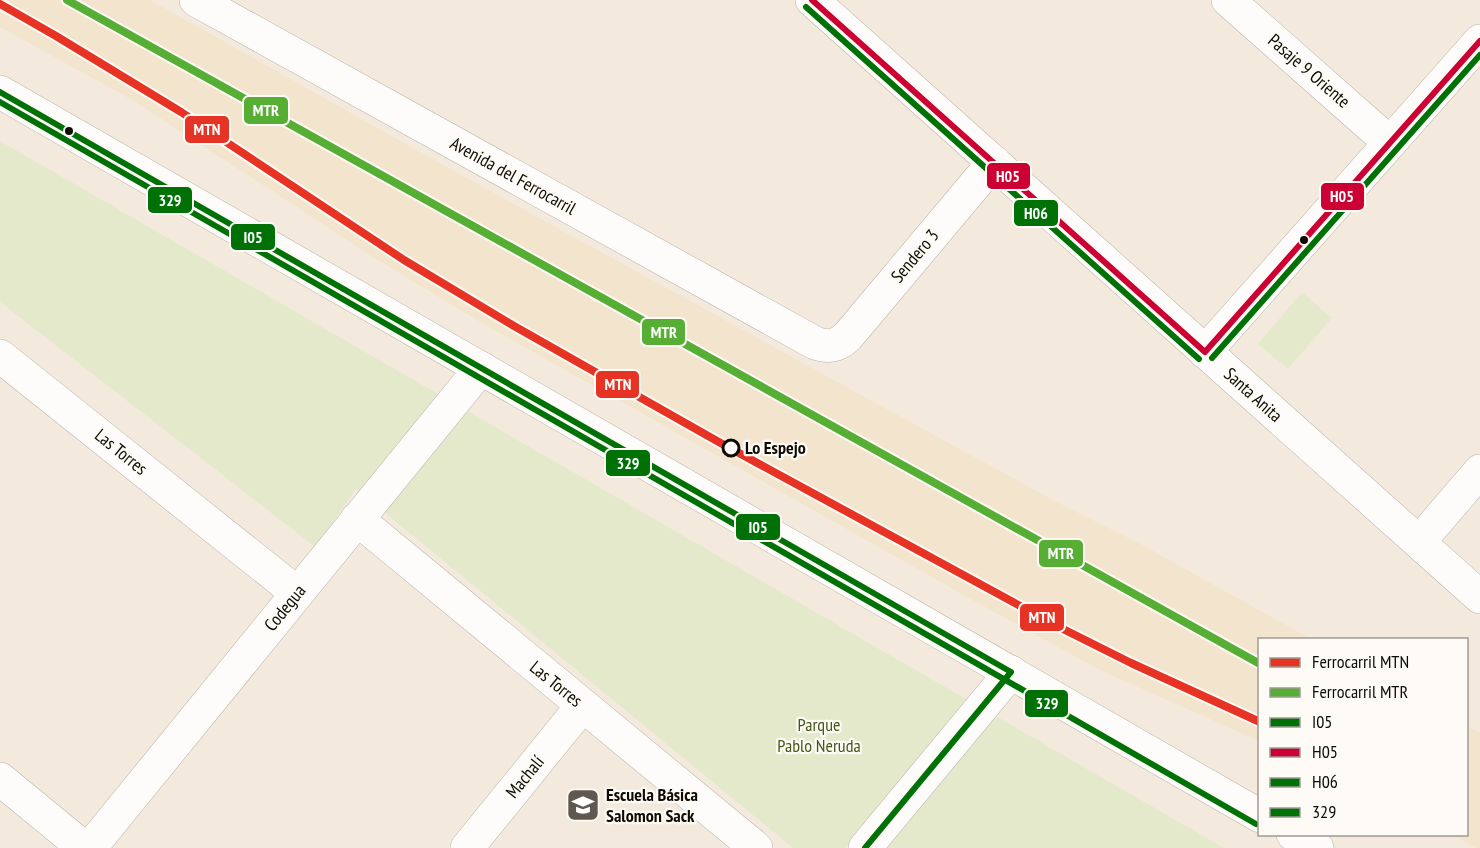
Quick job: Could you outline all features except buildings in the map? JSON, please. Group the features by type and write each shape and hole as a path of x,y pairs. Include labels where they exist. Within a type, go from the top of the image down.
{"street":[{"name":"Avenida del Ferrocarril","path":"196,0 815,344 832,346"},
{"name":"Santa Anita","path":"812,0 1480,597"},
{"name":"Pasaje 9 Oriente","path":"1228,0 1390,143"},
{"path":"1205,352 1480,41"},
{"path":"0,92 1258,815"},
{"name":"Sendero 3","path":"832,346 848,336 994,162"},
{"name":"Las Torres","path":"0,356 297,592"},
{"name":"Codegua","path":"90,848 481,368"},
{"path":"1419,542 1480,471"},
{"name":"Las Torres","path":"357,519 756,848"},
{"path":"865,848 1011,672"},
{"name":"Machalí","path":"467,848 583,705"},
{"path":"0,779 84,848"},
{"path":"1296,836 1317,848"}],"shaded area":[{"path":"0,0 150,0 463,176 1055,501 1139,543 1309,638 1258,638 1258,741 1100,670 482,323 376,259 134,101 0,27"},
{"path":"1468,727 1480,733 1480,848 1453,836 1468,836"}],"green space":[{"name":"Parque Pablo Neruda","path":"0,141 1224,848 886,848 855,837 845,848 793,848 356,489 315,547 0,302"},
{"path":"1302,292 1332,318 1288,369 1258,344"}],"rail line":[{"name":"MTR","path":"67,0 1258,663"},
{"name":"MTN","path":"0,4 181,112 404,260 514,326 717,441 1057,626 1131,663 1258,721"}],"transit line":[{"name":"H05","path":"812,0 1205,352"},
{"name":"H06","path":"806,7 1199,359"},
{"name":"H05","path":"1205,352 1480,41"},
{"name":"H06","path":"1212,358 1480,55"},
{"name":"I05","path":"0,92 1011,672"},
{"name":"329","path":"0,102 1256,824"},
{"name":"I05","path":"865,848 1011,672"}],"place":[{"name":"Lo Espejo","path":"731,448"},
{"name":"Escuela Básica Salomon Sack","path":"583,805"}]}
